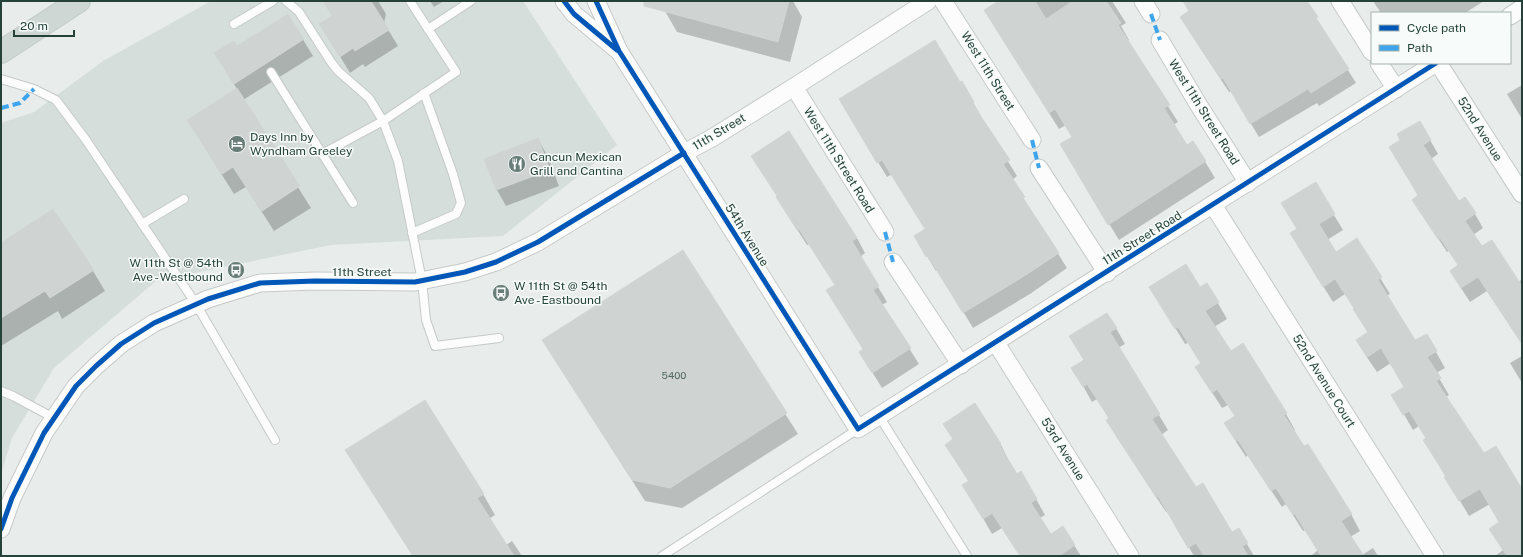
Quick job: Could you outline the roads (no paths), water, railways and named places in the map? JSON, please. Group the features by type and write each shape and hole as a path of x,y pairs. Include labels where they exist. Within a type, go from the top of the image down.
{"main road":[{"path":"1,52 79,1"}],"street":[{"name":"54th Avenue","path":"564,1 574,14 619,51"},
{"name":"54th Avenue","path":"596,1 619,51 858,429"},
{"name":"11th Street","path":"1,529 12,498 44,433 76,386 121,344 154,323 226,292 260,283 415,282 465,272 490,264 538,242 794,87 928,1"},
{"name":"West 11th Street","path":"943,1 1032,140"},
{"path":"1340,1 1371,50"},
{"path":"1511,15 1522,8"},
{"name":"West 11th Street Road","path":"1160,40 1248,183"},
{"path":"1380,64 1396,89"},
{"name":"11th Street Road","path":"858,429 1435,64"},
{"name":"52nd Avenue","path":"1438,64 1522,194"},
{"name":"West 11th Street Road","path":"794,87 885,232"},
{"path":"1039,168 1107,273"},
{"name":"52nd Avenue Court","path":"1213,205 1435,556"},
{"path":"893,262 961,365"},
{"name":"53rd Avenue","path":"996,343 1130,556"}],"lane":[{"path":"234,24 273,1"},
{"path":"286,1 299,12 338,71 369,98 383,120 398,161 422,281 426,320 435,346 499,338"},
{"path":"322,154 383,120 456,72 410,1"},
{"path":"428,29 471,1"},
{"path":"271,72 352,203"},
{"path":"1,79 34,88 56,100 86,140 196,304 275,440"},
{"path":"412,233 456,214 461,203 453,174 424,93"},
{"path":"142,224 184,199"},
{"path":"1,391 54,418"},
{"path":"880,416 967,556"},
{"path":"662,556 858,429"}],"place":[{"name":"Days Inn by Wyndham Greeley","path":"237,144"},
{"name":"Cancun Mexican Grill and Cantina","path":"517,164"},
{"name":"W 11th St @ 54th Ave - Westbound","path":"236,270"},
{"name":"W 11th St @ 54th Ave - Eastbound","path":"501,293"}]}
